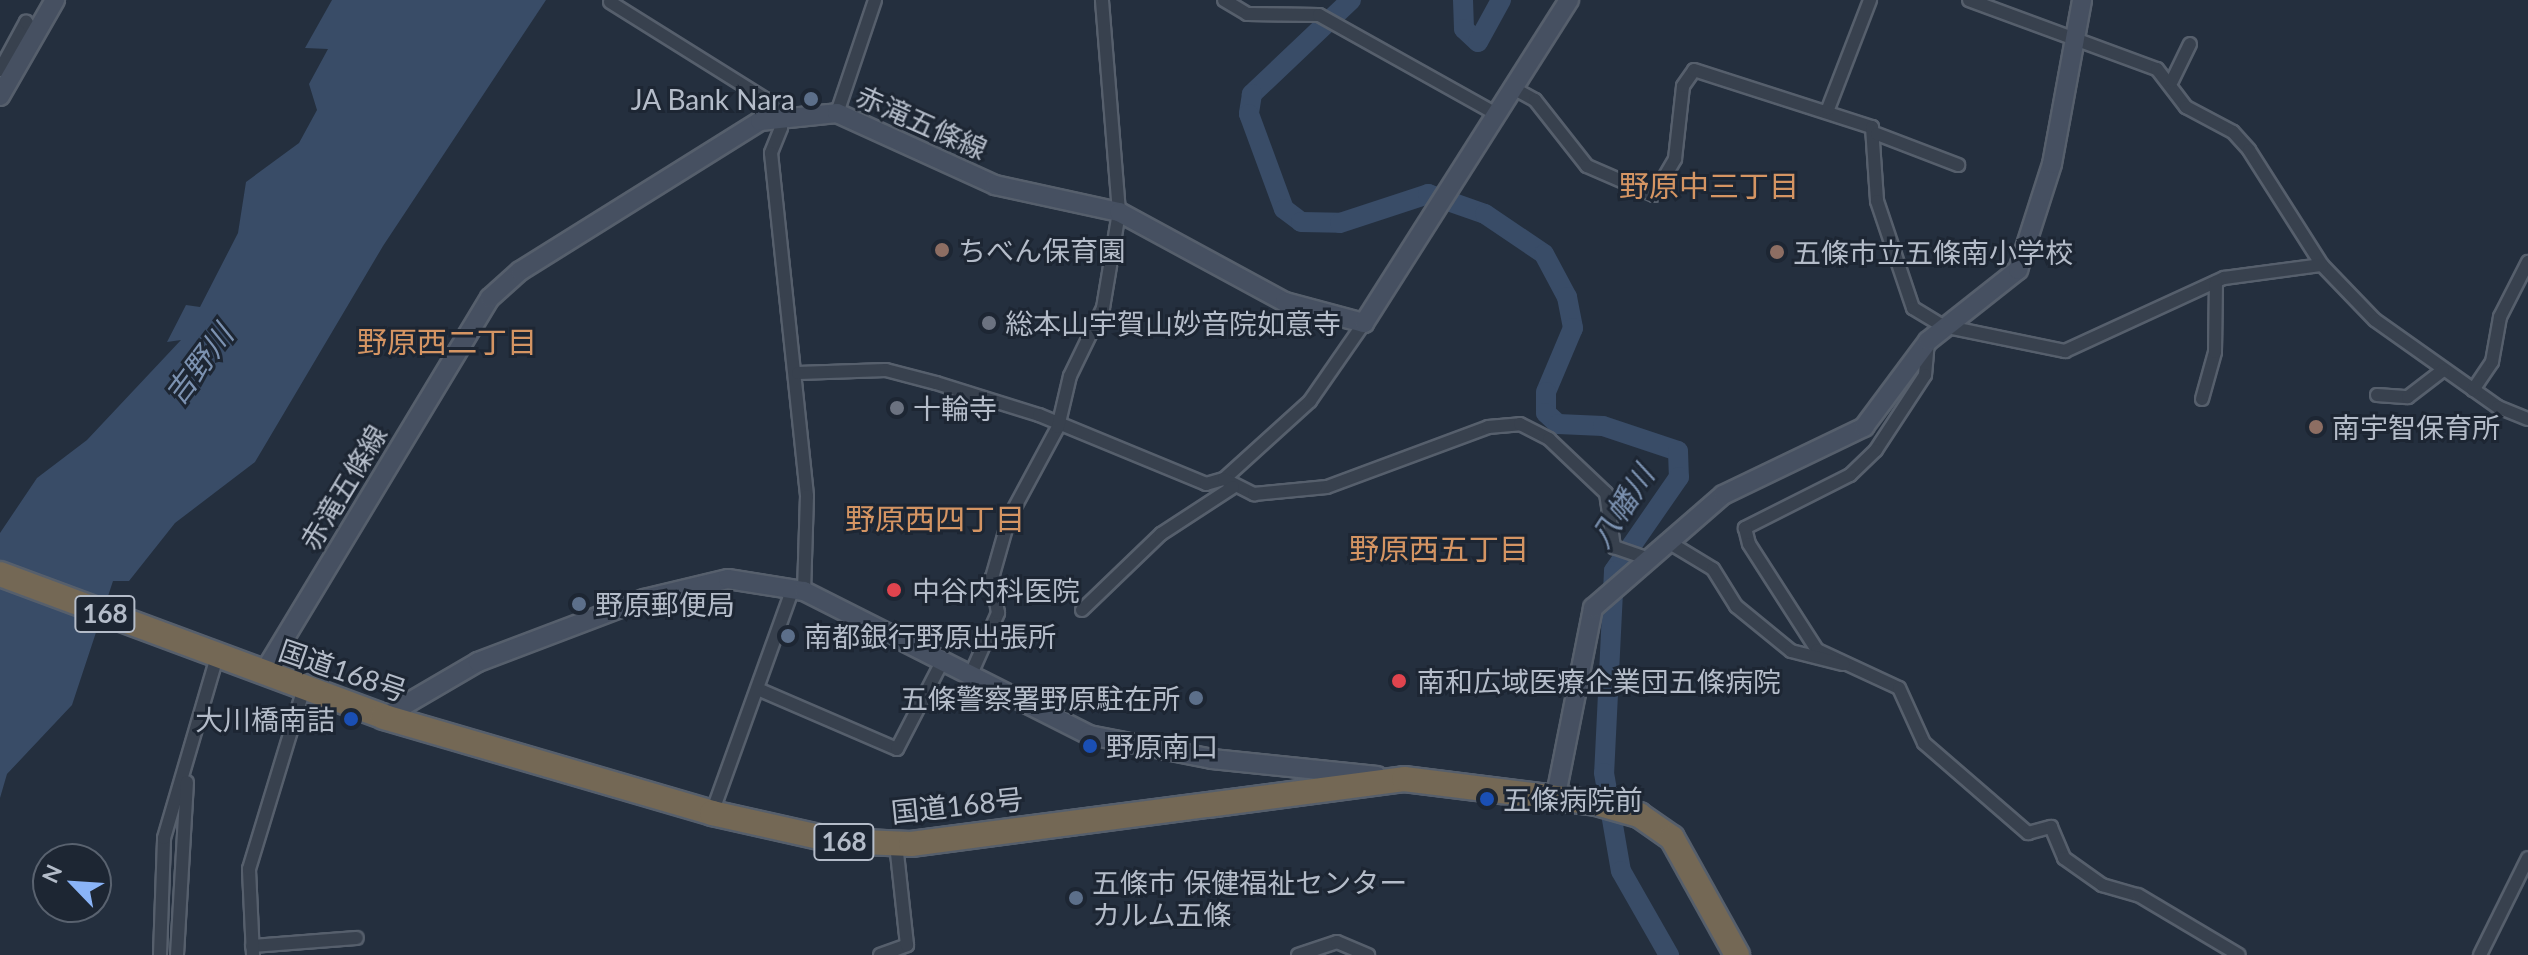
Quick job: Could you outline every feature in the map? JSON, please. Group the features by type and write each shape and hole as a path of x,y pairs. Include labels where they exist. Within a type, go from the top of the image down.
{"highway":[{"name":"国道168号","path":"0,574 213,656 384,717 712,813 837,841 896,844 1404,779 1556,795 1605,805 1672,838 1737,955"}],"street":[{"path":"0,96 55,0"},
{"path":"837,113 875,0"},
{"path":"971,674 998,613 992,578 1009,518 1058,427 1070,376 1103,308 1119,212 1102,0"},
{"path":"1224,0 1247,14 1319,15 1496,114"},
{"path":"1082,610 1161,534 1229,483 1310,401 1364,323 1569,0"},
{"path":"1828,109 1870,0"},
{"path":"1969,0 2077,39 2172,81 2186,107 2233,132 2249,150 2322,265 2375,320 2473,390 2528,419"},
{"path":"1556,795 1585,628 1599,604 1723,495 1864,427 1928,341 1943,326 1995,292 2031,246 2077,39 2082,0"},
{"path":"610,2 765,99 778,115 771,153 798,373 807,496 798,589 712,813"},
{"path":"0,70 26,22 35,33"},
{"path":"2172,81 2190,44"},
{"path":"1513,88 1535,100 1587,166 1654,195 1675,159 1683,86 1694,70 1828,109 1877,134 1958,165"},
{"name":"赤滝五條線","path":"263,674 490,298 520,271 778,115 837,113 995,185 1119,212 1285,302 1364,323"},
{"path":"1877,134 1877,201 1913,308 1943,326 2065,351 2216,282 2322,265"},
{"path":"2473,390 2492,362 2500,317 2528,262"},
{"path":"2202,399 2215,352 2216,282"},
{"path":"1928,341 1925,375 1876,450 1850,475 1745,528 1800,632 1817,650 1859,664 1899,688 1924,743 2028,833 2051,827 2057,848 2102,885 2138,895 2239,955"},
{"path":"798,373 886,370 1058,427 1206,484 1229,483 1254,494 1327,487 1488,427 1520,424 1549,439 1606,493 1610,541 1642,564"},
{"path":"2377,395 2408,397 2443,370"},
{"path":"1670,543 1713,569 1736,606 1791,651 1819,663 1859,664"},
{"path":"384,717 478,662 691,583 728,579 798,589 1089,735 1212,759 1404,779"},
{"path":"177,955 188,770 200,697 213,656"},
{"path":"760,690 897,749 943,660"},
{"path":"304,688 249,869 253,951 357,938"},
{"path":"160,955 164,838 188,770"},
{"path":"880,955 909,950 896,844"},
{"path":"2480,955 2528,858"},
{"path":"1298,955 1337,942 1368,955"}],"water":[{"name":"吉野川","path":"332,0 546,0 383,246 255,462 175,523 129,581 113,581 72,705 7,774 0,798 0,533 37,478 87,440 181,340 167,342 186,305 200,307 238,233 246,182 299,143 317,110 309,84 328,49 305,48"}],"waterway":[{"name":"八幡川","path":"1351,0 1252,94 1249,114 1284,209 1301,222 1340,223 1428,194 1485,214 1544,254 1567,297 1573,328 1546,392 1546,413 1558,424 1603,426 1678,451 1679,477 1614,571 1604,773 1621,871 1669,955"},
{"name":"八幡川","path":"1463,0 1464,29 1478,42 1501,0"}],"place":[{"name":"JA Bank Nara","path":"811,99"},
{"name":"ちべん保育園","path":"942,250"},
{"name":"五條市立五條南小学校","path":"1777,252"},
{"name":"総本山宇賀山妙音院如意寺","path":"989,323"},
{"name":"十輪寺","path":"897,408"},
{"name":"南宇智保育所","path":"2316,427"},
{"name":"中谷内科医院","path":"894,590"},
{"name":"野原郵便局","path":"579,604"},
{"name":"南都銀行野原出張所","path":"788,636"},
{"name":"南和広域医療企業団五條病院","path":"1399,681"},
{"name":"五條警察署野原駐在所","path":"1196,698"},
{"name":"大川橋南詰","path":"351,719"},
{"name":"野原南口","path":"1090,746"},
{"name":"五條病院前","path":"1487,799"},
{"name":"五條市 保健福祉センター カルム五條","path":"1076,898"}],"district":[{"name":"野原中三丁目","path":"1709,185"},
{"name":"野原西二丁目","path":"447,341"},
{"name":"野原西四丁目","path":"935,518"},
{"name":"野原西五丁目","path":"1439,548"}]}
